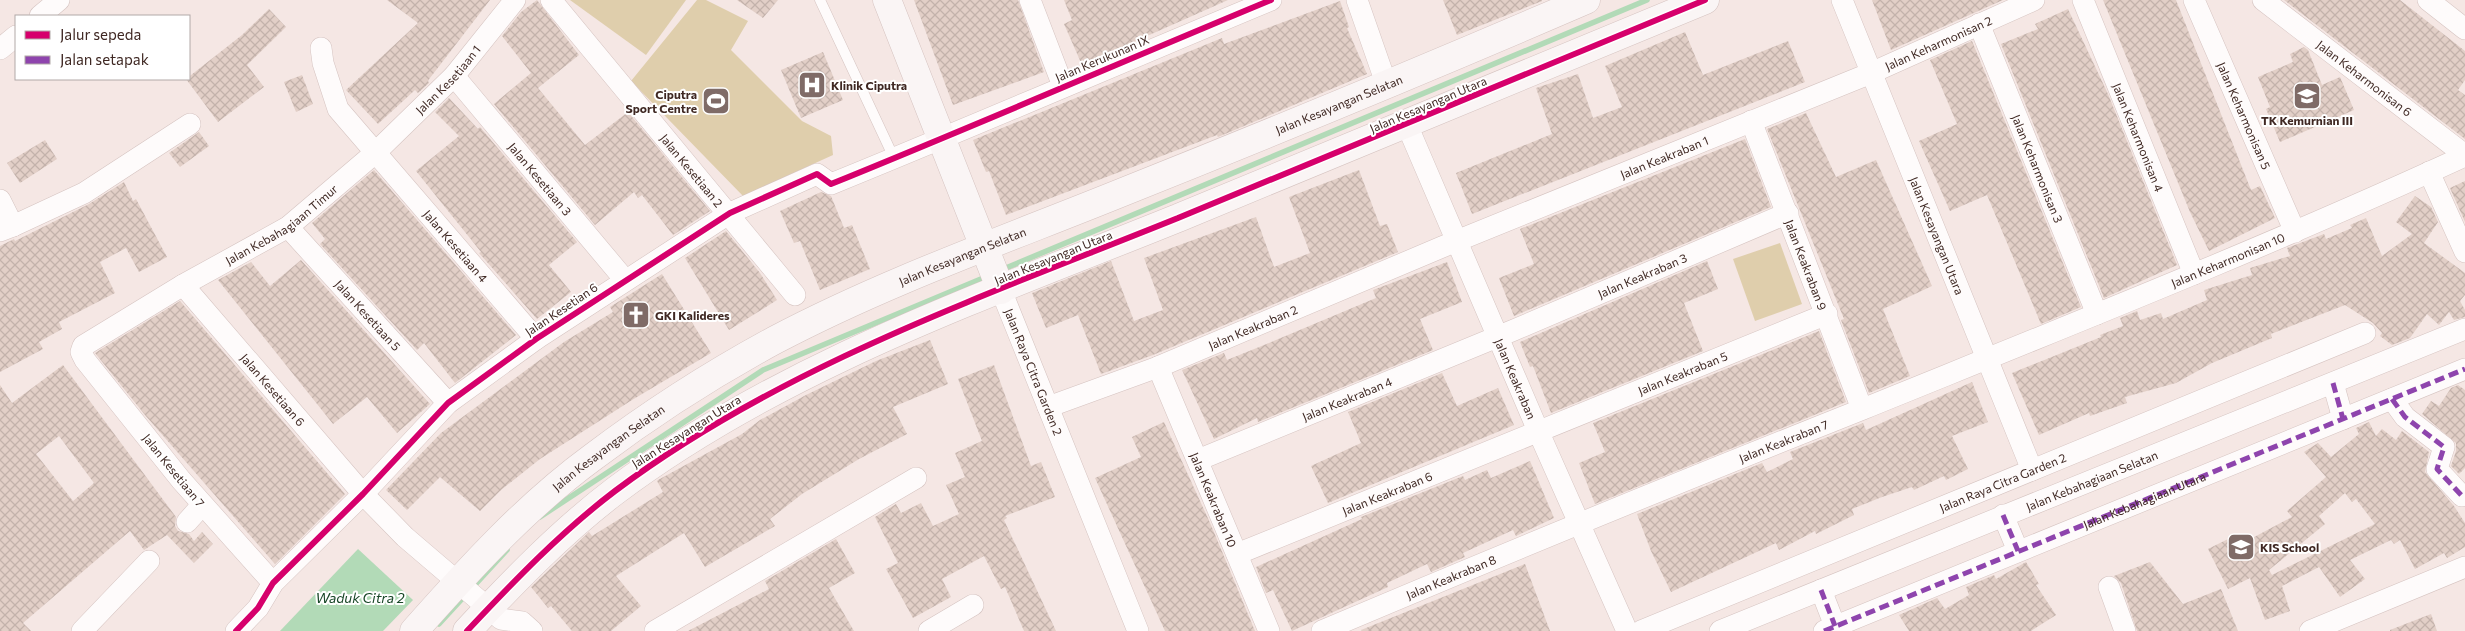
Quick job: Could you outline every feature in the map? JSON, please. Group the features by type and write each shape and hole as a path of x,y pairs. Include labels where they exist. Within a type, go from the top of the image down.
{"street":[{"path":"41,15 59,0"},
{"name":"Jalan Kesetiaan 1","path":"375,152 454,76 515,0"},
{"name":"Jalan Kesetiaan 2","path":"551,0 730,213 795,294"},
{"name":"Jalan Raya Citra Garden 2","path":"887,0 1138,631"},
{"path":"1030,0 1063,86"},
{"name":"Jalan Kerukunan IX","path":"942,138 966,130 1063,86 1271,0"},
{"path":"1357,0 1387,86"},
{"name":"Jalan Kesayangan Selatan","path":"414,631 460,586 515,524 554,489 590,459 680,397 740,359 814,321 985,248 1387,86 1586,0"},
{"name":"Jalan Kesayangan Utara","path":"467,631 494,616 559,537 593,508 667,455 717,424 829,362 1000,287 1406,125 1705,0"},
{"name":"Jalan Kesayangan Utara","path":"1842,0 2032,470"},
{"name":"Jalan Keharmonisan 2","path":"1871,73 2034,0"},
{"name":"Jalan Keharmonisan 4","path":"2083,0 2194,274"},
{"name":"Jalan Keharmonisan 5","path":"2194,0 2295,232"},
{"name":"Jalan Keharmonisan 6","path":"2263,0 2465,155"},
{"path":"2428,0 2465,29"},
{"name":"Jalan Keharmonisan 3","path":"1978,24 2097,314"},
{"path":"0,49 15,37"},
{"path":"321,48 323,62 338,109 375,152"},
{"name":"Jalan Keakraban 1","path":"1456,241 1871,73"},
{"name":"Jalan Kesetiaan 3","path":"454,76 625,280"},
{"name":"Jalan Keakraban 9","path":"1751,120 1862,409"},
{"path":"0,200 6,229 84,193 190,124"},
{"name":"Jalan Keakraban","path":"1406,125 1627,631"},
{"name":"Jalan Kesetian 6","path":"236,631 258,608 273,583 363,494 448,403 536,339 730,213 817,174 831,184 942,138"},
{"name":"Jalan Kebahagiaan Timur","path":"81,352 88,340 288,227 375,152"},
{"name":"Jalan Kesetiaan 4","path":"375,152 536,339"},
{"name":"Jalan Keharmonisan 10","path":"1987,358 2295,232 2465,155"},
{"path":"2429,172 2465,252"},
{"name":"Jalan Keakraban 3","path":"1498,337 1788,213"},
{"name":"Jalan Kesetiaan 5","path":"288,227 448,403"},
{"name":"Jalan Keakraban 2","path":"1048,408 1158,367 1456,241"},
{"name":"Jalan Kesetiaan 6","path":"184,285 363,494 405,537 494,616"},
{"name":"Jalan Keakraban 5","path":"1539,433 1827,314"},
{"name":"Jalan Kebahagiaan Selatan","path":"1720,631 1823,593 2004,518 2338,403 2465,329"},
{"name":"Jalan Raya Citra Garden 2","path":"1641,631 2365,333"},
{"name":"Jalan Keakraban 4","path":"1198,460 1498,337"},
{"name":"Jalan Kesetiaan 7","path":"81,352 202,505 273,583"},
{"name":"Jalan Keakraban 7","path":"1579,523 1987,358"},
{"name":"Jalan Keakraban 10","path":"1158,367 1269,631"},
{"name":"Jalan Kebahagiaan Utara","path":"1831,627 2018,549 2338,403 2392,399 2465,370"},
{"path":"2392,399 2405,417 2444,447 2437,469 2464,496"},
{"name":"Jalan Keakraban 6","path":"1237,554 1539,433"},
{"path":"655,631 916,478"},
{"path":"187,522 202,505"},
{"path":"2004,518 2018,549"},
{"name":"Jalan Keakraban 8","path":"1322,631 1579,523"},
{"path":"82,631 149,561"},
{"path":"2310,631 2465,567"},
{"path":"2109,587 2125,631"},
{"path":"1823,593 1831,627"},
{"path":"929,631 973,605"},
{"path":"494,616 522,622 532,631"}],"lane":[{"path":"820,0 894,158"}],"shaded area":[{"path":"570,0 686,0 646,55"},
{"name":"Ciputra Sport Centre","path":"697,0 706,0 748,21 731,50 802,121 831,136 833,155 743,196 631,81"},
{"path":"1780,243 1802,304 1755,321 1733,259"}],"water":[{"name":"Waduk Citra 2","path":"358,549 413,600 383,631 280,631"}],"building":[{"path":"387,0 490,0 430,78 429,83 418,93 415,90 378,124 346,90 418,23"},
{"path":"537,0 579,55 538,88 585,145 628,112 710,211 673,235 642,195 638,198 634,192 595,225 494,104 531,73 502,36 521,12"},
{"path":"737,0 778,0 763,18"},
{"path":"914,0 1018,0 1044,72 953,105"},
{"path":"1064,0 1228,0 1082,65 1064,24 1072,20"},
{"path":"1443,0 1542,0 1542,1 1457,35"},
{"path":"1872,0 2003,0 1891,50"},
{"path":"2103,0 2176,0 2251,190 2260,186 2275,218 2209,251 2190,212"},
{"path":"2284,0 2400,0 2465,51 2465,80 2458,90 2465,95 2465,139"},
{"path":"1340,1 1349,27 1347,28 1367,74 1218,137 1217,135 1006,215 989,171 986,172 973,140 1222,38 1224,44"},
{"path":"269,9 286,27 247,65 264,87 218,122 187,80 190,80 190,76 242,35"},
{"path":"2068,9 2108,94 2177,265 2104,298 2001,44 2038,29 2035,24"},
{"path":"1685,32 1703,75 1788,41 1805,82 1472,214 1456,173 1552,134 1536,88 1578,74 1593,118 1622,107 1605,66"},
{"path":"1972,41 2081,307 2041,324 1987,195 1950,211 1919,141 1957,124 1930,60"},
{"name":"TK Kemurnian III","path":"2304,47 2308,50 2322,85 2340,77 2354,110 2280,142 2266,109 2270,107 2258,77 2293,62 2290,54"},
{"name":"Klinik Ciputra","path":"823,52 843,100 801,118 781,70"},
{"path":"302,75 313,104 296,112 284,82"},
{"path":"449,98 478,129 480,127 577,242 549,265 571,292 537,319 479,253 481,252 416,171 459,136 435,112"},
{"path":"1806,113 1836,177 1876,160 1932,286 1883,309 1910,376 1869,393 1841,320 1844,319 1767,129"},
{"path":"199,132 209,146 180,167 169,153"},
{"path":"1745,139 1771,207 1514,316 1499,278 1534,264 1520,229"},
{"path":"45,140 57,159 20,183 7,163"},
{"path":"374,170 516,335 455,383 424,343 417,350 320,244 325,239 312,223"},
{"path":"1359,170 1380,226 1387,224 1398,252 1153,355 1101,374 1078,315 1046,328 1032,293 1111,261 1134,321 1163,310 1144,258 1256,217 1274,267 1310,253 1289,197"},
{"path":"2465,181 2465,222 2450,188"},
{"path":"124,182 133,201 136,199 167,257 139,272 126,248 100,262 115,293 59,322 62,329 39,342 43,349 0,372 0,246 14,239 15,241 89,204"},
{"path":"821,192 831,196 844,228 852,225 870,269 820,290 800,241 794,243 780,211"},
{"path":"2415,196 2431,207 2438,222 2424,243 2465,273 2465,295 2460,301 2465,310 2465,317 2454,320 2449,312 2439,325 2427,314 2410,338 2392,345 2380,336 2382,333 2373,323 2345,305 2271,334 2272,338 2212,363 2176,383 2125,397 2127,403 2090,416 2089,413 2039,435 2012,373 2101,337 2100,335 2123,326 2120,318 2137,311 2140,320 2161,313 2163,319 2207,300 2204,290 2252,275 2250,268 2290,256 2287,248 2324,234 2326,239 2352,228 2350,225 2366,218 2382,256 2412,234 2396,222"},
{"path":"726,231 760,273 777,300 729,330 685,258"},
{"path":"301,260 430,404 397,433 367,397 333,424 218,280 251,262 270,286"},
{"path":"1707,261 1718,289 1684,303 1703,351 1551,413 1533,366 1530,367 1520,342"},
{"path":"1447,262 1462,302 1420,319 1433,350 1258,422 1257,418 1214,439 1182,370 1224,353 1227,360 1269,343 1376,298 1373,290"},
{"path":"662,274 711,353 632,400 540,459 501,490 480,511 440,477 407,510 386,490 441,433 564,342 613,312 610,307"},
{"path":"180,301 345,494 275,564 145,415 95,353"},
{"path":"1819,331 1846,402 1595,504 1579,463 1605,452 1593,423"},
{"path":"930,340 948,384 893,407 907,434 859,459 802,494 770,519 775,526 705,567 684,533 616,576 641,606 611,631 572,631 551,606 548,608 531,587 589,532 592,536 663,492 658,480 742,434 760,420 806,395 876,361"},
{"path":"63,365 176,517 175,526 178,531 189,534 194,541 202,532 213,544 194,563 167,535 144,550 130,531 23,623 31,631 0,631 0,385 12,403","holes":["59,436 94,483 73,501 36,454"]},
{"path":"994,365 1031,466 1041,462 1055,497 1005,516 1007,518 1004,520 1056,631 1024,631 1005,587 1001,589 984,556 942,579 951,597 913,618 886,569 898,563 875,517 896,504 901,513 921,503 933,526 959,514 946,485 965,477 955,453 982,441 958,379"},
{"path":"1442,373 1457,406 1498,388 1514,425 1328,503 1311,466 1361,443 1348,412"},
{"path":"1972,382 1988,422 1952,436 1968,469 1946,480 1944,476 1914,490 1912,487 1852,509 1854,515 1816,534 1815,531 1779,550 1776,543 1671,592 1651,551 1637,514 1762,463 1767,472 1793,459 1790,452 1863,423 1866,430"},
{"path":"2458,385 2465,390 2465,468 2459,474 2451,466 2456,451 2456,443 2422,414 2431,401 2439,406 2451,388"},
{"path":"1164,422 1211,525 1255,631 1165,631 1095,478 1141,457 1132,437"},
{"path":"2369,422 2376,436 2382,429 2396,440 2402,431 2429,452 2425,472 2454,506 2465,523 2465,547 2447,558 2444,553 2415,569 2400,540 2394,544 2391,540 2350,560 2365,579 2340,597 2319,567 2282,586 2290,611 2265,620 2250,578 2228,589 2208,549 2238,534 2243,543 2292,517 2287,511 2326,477 2304,452 2318,443 2331,457 2359,434 2356,428","holes":["2345,493 2352,502 2356,499 2375,524 2272,575 2269,570 2325,524 2319,516"]},
{"path":"1530,461 1554,518 1516,536 1513,530 1463,553 1465,557 1431,572 1427,564 1387,583 1388,587 1292,631 1273,590 1266,593 1256,567 1362,519 1361,517 1463,476 1465,480 1487,470 1491,478"},
{"path":"836,539 855,573 829,588 854,631 688,631 769,589 765,581"},
{"path":"2026,562 2039,584 2036,585 2056,615 2031,631 1909,631 1899,615 1937,598 1945,609 1969,595 1966,587 1994,575 1996,579"},
{"path":"2150,562 2183,604 2221,589 2238,631 2137,631 2121,583 2114,576"},
{"path":"1525,564 1550,631 1361,630"},
{"path":"2431,614 2437,631 2390,631 2390,630"}],"waterway":[{"path":"1001,270 1647,0"},
{"path":"540,517 763,370 988,276"},
{"path":"439,624 507,550"}],"marked path":[{"path":"1824,631 2465,369"},
{"path":"2333,383 2343,419"},
{"path":"2392,399 2405,417 2444,447 2437,469 2462,496"},
{"path":"2003,515 2018,551"},
{"path":"1821,590 1835,626"}],"cycle path":[{"path":"236,631 258,608 273,583 363,494 448,403 536,339 730,213 817,174 831,184 1271,0"},
{"path":"467,631 557,540 615,491 680,446 747,406 816,370 887,336 959,305 1178,218 1705,0"}],"place":[{"name":"Klinik Ciputra","path":"812,85"},
{"name":"TK Kemurnian III","path":"2307,96"},
{"name":"Ciputra Sport Centre","path":"716,101"},
{"name":"GKI Kalideres","path":"636,315"},
{"name":"KIS School","path":"2241,547"}]}
